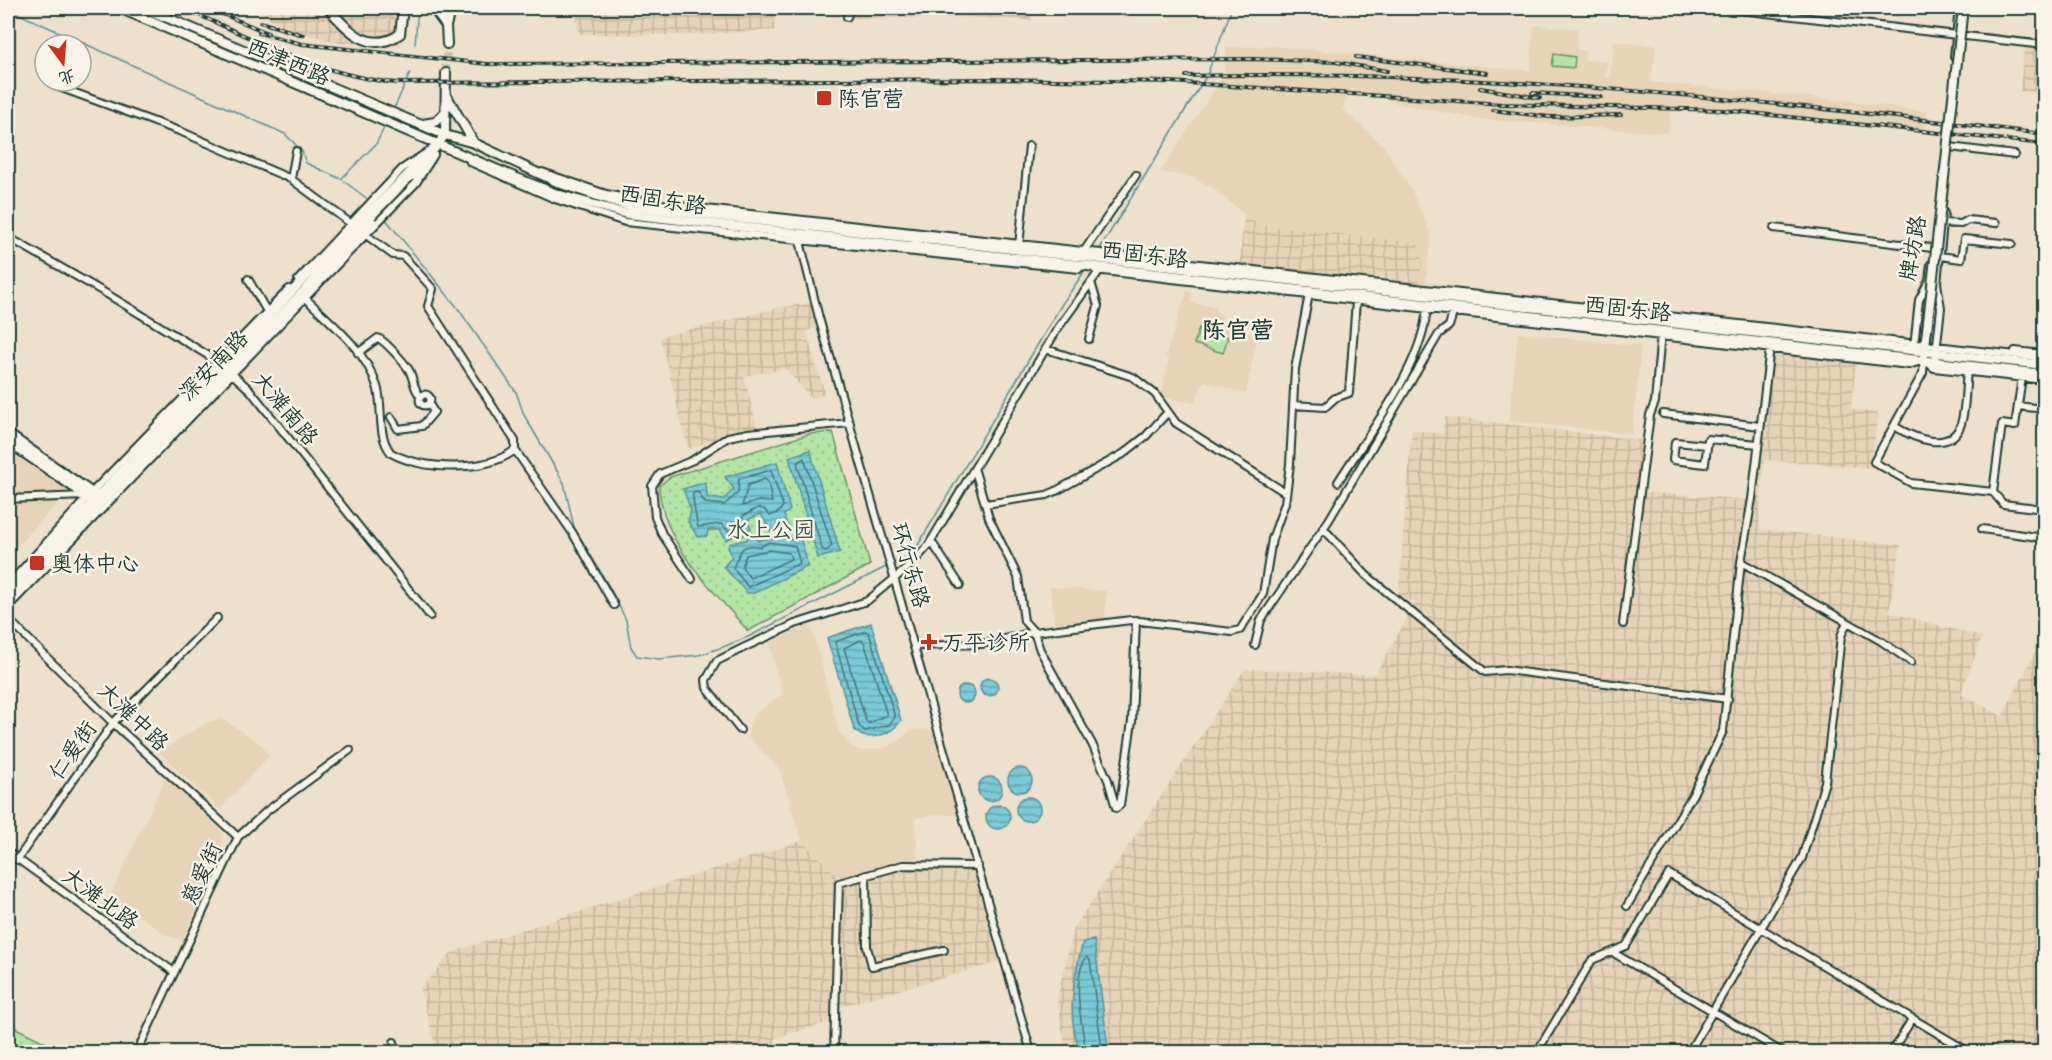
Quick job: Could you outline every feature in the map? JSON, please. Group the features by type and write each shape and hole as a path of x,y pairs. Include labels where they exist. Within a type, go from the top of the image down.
{"main road":[{"name":"西津西路","path":"119,8 380,118"},
{"name":"西津西路","path":"144,8 384,109"},
{"path":"328,8 345,27 362,40 376,42 392,40 400,34 403,8"},
{"path":"433,8 446,26"},
{"path":"447,44 446,26 451,8"},
{"name":"牌坊路","path":"1925,352 1963,8"},
{"path":"440,144 445,135 446,73"},
{"path":"447,97 474,143"},
{"name":"西固东路","path":"384,109 445,135 474,143 526,170 601,199 628,206 949,246 1019,250 1101,264 1427,307 1771,345 1780,339"},
{"path":"416,122 435,122 446,111"},
{"name":"西固东路","path":"380,118 557,194 627,214 799,229"},
{"name":"深安南路","path":"8,591 95,498 440,144"},
{"name":"深安南路","path":"225,367 268,314 358,229"},
{"name":"西固东路","path":"1101,264 1780,339 1936,353"},
{"path":"1936,353 2044,365"},
{"path":"1936,353 2044,374"},
{"path":"8,434 95,498"},
{"path":"8,442 95,498"},
{"name":"深安南路","path":"8,600 95,498"}],"street":[{"path":"847,17 850,8"},
{"path":"1723,8 2044,45"},
{"path":"1789,15 1790,8"},
{"name":"牌坊路","path":"1951,119 1947,118 1963,8"},
{"path":"75,93 182,132 291,179 393,255 403,256 434,289 428,306 515,441 514,450 572,532 614,605"},
{"name":"深安南路","path":"8,607 225,367 304,297 358,229 440,144"},
{"path":"799,229 1019,250 1029,146"},
{"name":"牌坊路","path":"1913,351 1918,304 1929,281 1937,250 1943,223 1949,147 1945,146 1937,250 1937,287 1941,308 1936,353"},
{"path":"1949,147 2015,155"},
{"path":"291,179 297,151"},
{"path":"1081,259 1136,175"},
{"path":"1943,223 1961,224 1968,220 1996,223"},
{"path":"1774,228 1937,250 1961,259 1964,240 2012,244"},
{"path":"799,229 1081,259 1101,264 1913,351"},
{"name":"环行东路","path":"799,229 850,423 916,646 1031,1053"},
{"name":"大滩南路","path":"8,237 107,294 225,367 250,390 430,616"},
{"path":"740,730 707,688 706,680 717,661 795,624 867,601 894,574 911,565 931,541 1046,349 1101,264"},
{"path":"248,279 268,314"},
{"path":"1089,339 1098,306 1091,282"},
{"path":"916,646 982,644 1034,632 1136,620 1232,632 1240,630 1263,594 1272,539 1285,503 1295,369 1309,293 1356,301 1427,307 1419,347 1408,370 1338,482"},
{"path":"304,297 358,353 378,389 382,438 391,453 416,463 451,467 481,463 514,450"},
{"path":"1293,405 1325,407 1335,398 1349,393 1356,301"},
{"path":"1255,645 1261,620 1323,528 1419,372 1439,334 1449,326 1454,309"},
{"path":"1623,624 1649,426 1655,402 1661,332"},
{"path":"358,353 378,338 385,341 408,368 421,397 422,405 429,404 434,412 422,426 398,429 391,417"},
{"path":"1627,906 1697,787 1719,742 1728,699 1741,562 1771,345 1909,364 1925,352"},
{"path":"1046,349 1133,377 1149,388 1176,423 1286,493"},
{"path":"2015,351 2044,354"},
{"path":"1925,352 1934,368 2044,380"},
{"path":"1925,352 1923,373 1874,462 1911,483 1993,492 2003,504 2044,509"},
{"path":"1936,353 2044,358"},
{"path":"1894,426 1914,438 1933,442 1954,433 1961,422 1967,372"},
{"path":"1993,492 2002,424 2015,426 2022,377"},
{"path":"2018,406 2044,409"},
{"path":"985,504 1056,491 1123,454 1146,436 1168,412"},
{"path":"1662,414 1760,426"},
{"path":"692,579 662,534 655,517 652,486 660,474 693,460 728,437 850,423"},
{"path":"1707,445 1675,442 1673,460 1705,464 1708,439 1758,444"},
{"path":"975,471 989,518 1018,577 1024,621 1034,632 1040,650 1092,744 1108,780 1116,808 1120,805 1132,721 1136,620"},
{"path":"8,499 95,498"},
{"name":"深安南路","path":"8,585 95,498"},
{"path":"1323,528 1366,575 1485,672 1506,670 1728,699"},
{"path":"1982,529 2044,538"},
{"path":"931,541 960,585"},
{"path":"1741,562 1846,621 1911,662"},
{"name":"仁爱街","path":"17,860 113,723 217,618"},
{"name":"大滩中路","path":"8,619 113,723 238,837"},
{"path":"1689,1053 1800,863 1821,801 1841,636 1846,621"},
{"name":"慈爱街","path":"137,1053 238,837 268,810 350,750"},
{"name":"大滩北路","path":"8,852 174,972"},
{"path":"834,1053 839,883 903,865 978,866"},
{"path":"1538,1052 1592,960 1626,946 1669,874 1969,1053"},
{"path":"866,875 867,947 872,966 944,950"},
{"path":"1612,952 1782,1053"},
{"path":"1892,1053 1912,1019"},
{"path":"394,1042 396,1053"}],"shaded area":[{"path":"253,8 400,8 400,45 341,43 287,29"},
{"path":"575,8 775,8 774,30 691,35 579,34"},
{"path":"845,8 1032,8 1031,20 966,17 845,18"},
{"path":"1534,25 1578,29 1577,50 1585,51 1584,60 1607,62 1605,78 1530,71"},
{"path":"1614,41 1656,46 1651,83 1610,79"},
{"path":"1271,46 1847,101 1928,112 1923,134 1671,105 1668,133 1478,119 1401,104 1352,88 1342,109 1383,145 1412,191 1431,235 1425,289 1419,288 1422,263 1417,243 1257,224 1210,186 1191,177 1160,172 1224,75 1227,48"},
{"path":"2024,47 2044,49 2044,93 2020,91"},
{"path":"1244,214 1257,224 1418,243 1422,263 1419,288 1240,263"},
{"path":"1187,291 1192,292 1191,303 1215,307 1215,311 1223,315 1221,325 1257,336 1246,394 1204,381 1194,403 1161,397 1169,359 1165,358"},
{"path":"811,303 819,327 806,331 825,394 811,398 786,369 744,376 757,427 688,449 660,337 777,308"},
{"path":"1518,333 1641,346 1632,434 1509,421"},
{"path":"1773,351 1856,362 1851,409 1878,413 1871,468 1764,460 1759,529 1901,545 1889,612 1982,637 1961,694 2006,718 2003,715 2044,634 2044,1052 1066,1052 1057,999 1074,928 1245,669 1375,675 1416,602 1398,599 1412,430 1443,434 1445,417 1641,440 1622,604 1640,492 1754,500"},
{"path":"8,452 69,491 8,556"},
{"path":"1050,587 1106,591 1105,619 1055,627"},
{"path":"811,626 839,732 852,747 861,751 885,748 899,741 911,730 934,729 961,816 942,814 915,818 918,862 893,863 843,877 837,875 802,841 779,768 747,736 753,715 782,694 769,641"},
{"path":"221,718 262,745 269,756 220,809 159,752 206,723"},
{"path":"166,777 222,832 223,852 182,940 164,934 111,894"},
{"path":"802,841 837,875 829,1022 775,1038 775,1045 751,1052 437,1052 420,989 452,952"},
{"path":"902,870 973,871 999,962 838,1007 844,884"}],"green space":[{"path":"1554,54 1575,57 1574,68 1552,66"},
{"path":"1199,328 1228,337 1223,353 1194,344"},
{"name":"水上公园","path":"833,432 870,565 748,631 705,582 679,546 669,528 662,507 659,486 670,477 809,434"},
{"path":"8,1024 64,1052 8,1052"}],"water":[{"path":"810,450 840,552 818,558 789,457"},
{"path":"777,462 790,510 784,515 789,532 780,534 771,532 761,514 747,520 751,528 743,536 736,535 726,540 720,530 708,530 707,536 698,537 688,522 691,510 683,489 706,482 707,497 723,500 734,489 725,477"},
{"path":"750,535 756,536 758,541 789,537 790,540 800,536 808,566 754,593 747,593 724,567 732,556 728,547 731,543 746,540"},
{"path":"871,623 901,720 892,730 872,737 859,734 854,729 827,638"},
{"path":"985,678 993,678 998,683 996,694 985,696 980,691 980,683"},
{"path":"962,685 970,685 975,690 973,701 962,703 957,698 957,690"},
{"path":"1015,768 1025,768 1032,775 1032,785 1025,792 1015,792 1008,785 1008,775"},
{"path":"985,777 995,777 1002,784 1002,794 995,801 985,801 978,794 978,784"},
{"path":"1023,797 1033,797 1040,804 1040,814 1033,821 1023,821 1016,814 1016,804"},
{"path":"993,805 1003,805 1010,812 1010,822 1003,829 993,829 986,822 986,812"},
{"path":"1094,940 1108,1047 1099,1052 1081,1052 1073,1026 1074,983 1083,942"}],"waterway":[{"path":"415,44 418,8"},
{"path":"1099,250 1207,75 1232,8"},
{"path":"8,9 285,134 302,151 306,163 341,179 369,200"},
{"path":"393,111 410,73"},
{"path":"341,179 376,144 385,126"},
{"path":"384,217 457,307 516,392 524,415 564,483 574,527 626,620 631,647 637,656 659,659 699,655 723,647 750,636 888,566"},
{"path":"893,564 907,557 918,545 1062,304 1086,269"}],"tunnel":[{"path":"446,73 447,44"}],"railway":[{"path":"183,8 314,64 341,73 397,83 993,79 1171,82 1502,104 1723,110 2044,144"},
{"path":"208,8 268,33"},
{"path":"260,22 303,35"},
{"path":"259,33 302,44 487,64 1254,59 1336,62 1387,71"},
{"path":"1356,57 1487,73"},
{"path":"1186,76 1294,75 1509,82 1723,99 2044,134"},
{"path":"1480,88 1540,98"},
{"path":"1532,93 1601,97"},
{"path":"1493,110 1550,117 1621,115"}],"place":[{"name":"陈官营","path":"824,98"},
{"name":"奥体中心","path":"37,563"},
{"name":"万平诊所","path":"929,642"}],"district":[{"name":"陈官营","path":"1238,330"}]}
